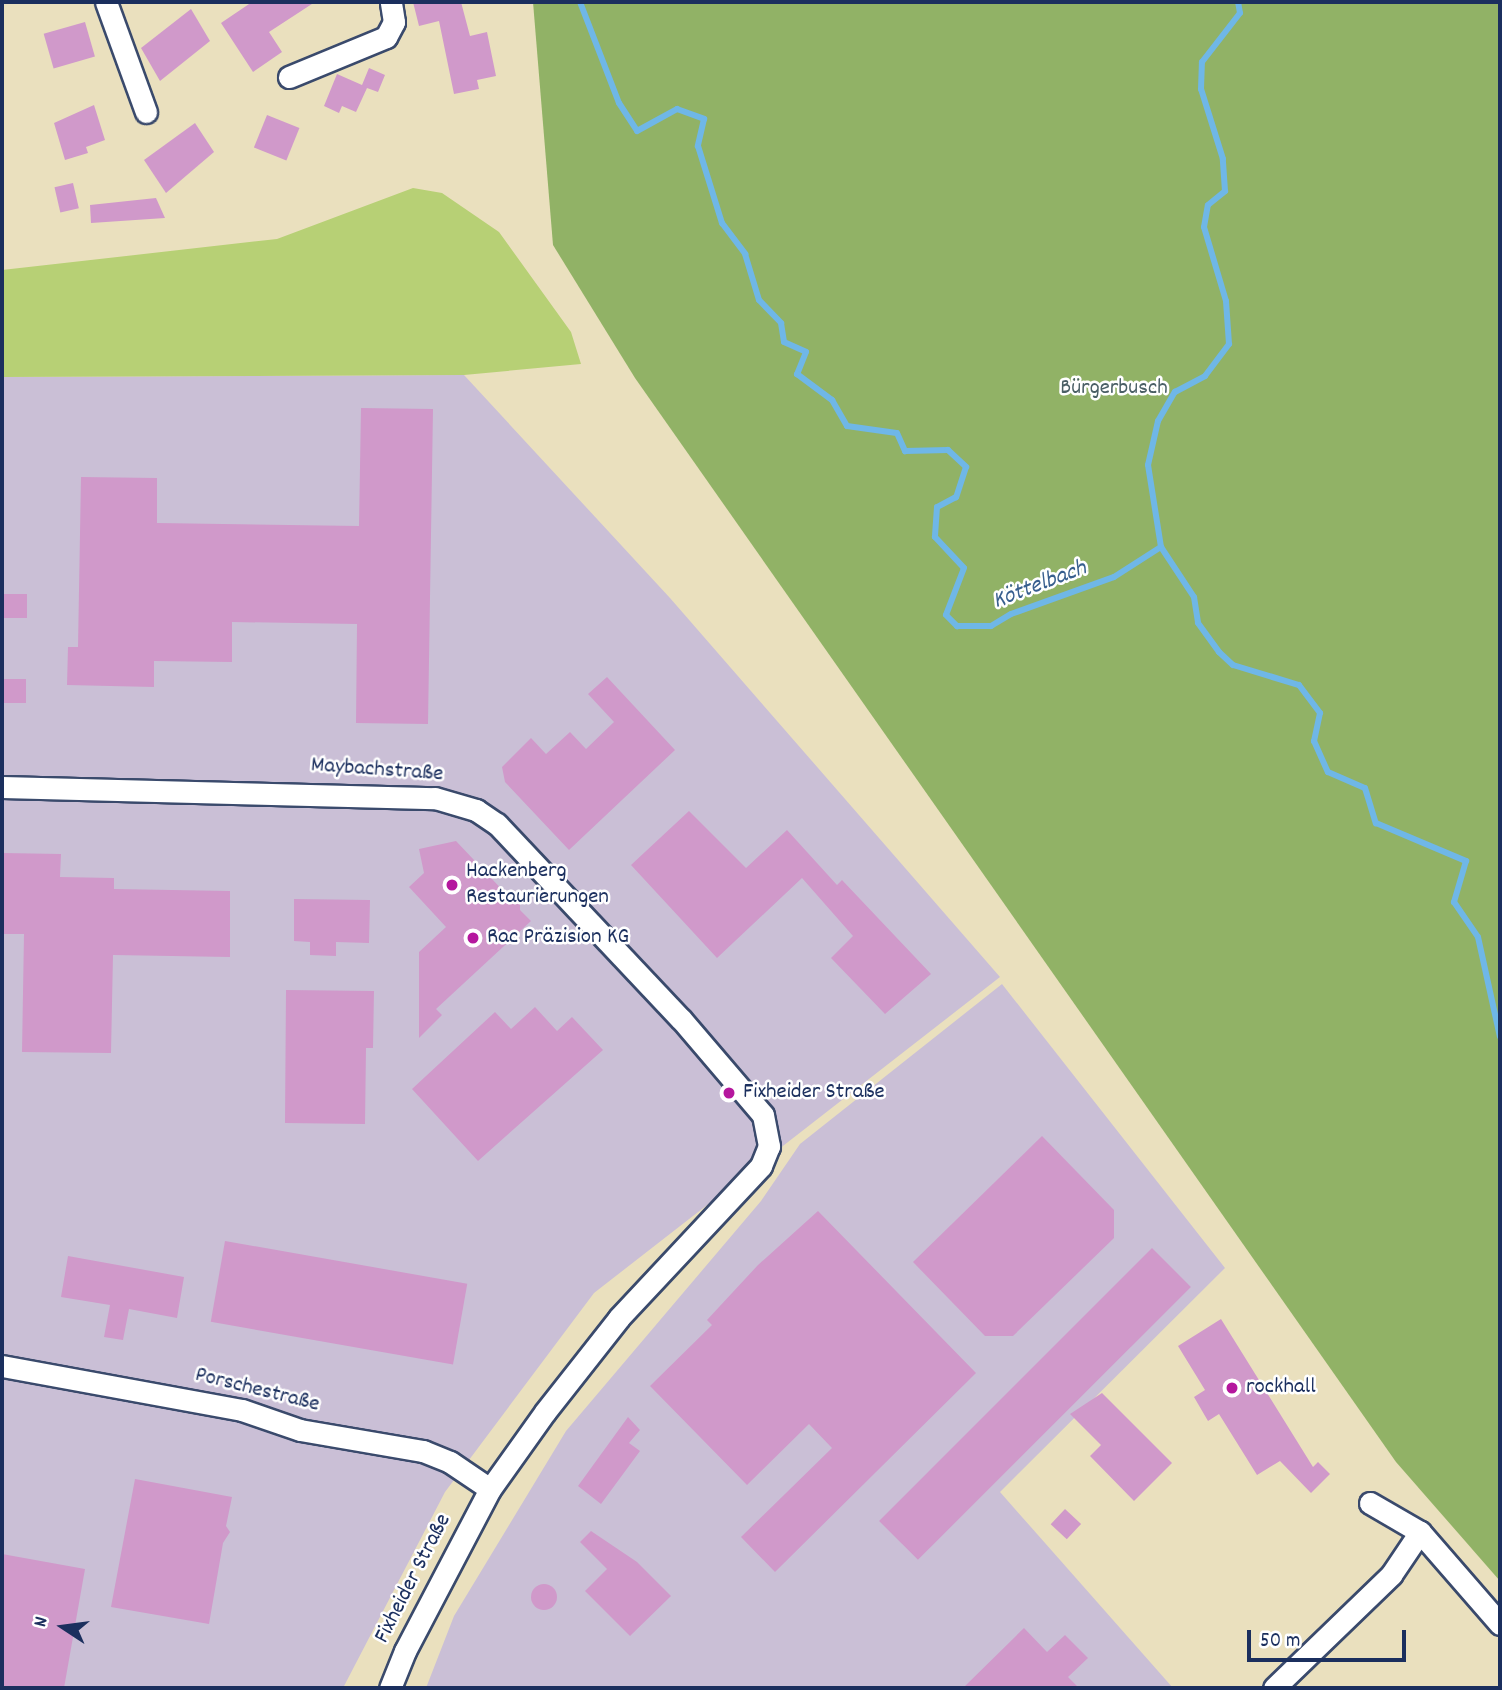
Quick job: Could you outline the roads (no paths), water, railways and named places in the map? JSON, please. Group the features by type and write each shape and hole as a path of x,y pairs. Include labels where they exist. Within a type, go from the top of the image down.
{"street":[{"path":"106,2 146,112"},
{"path":"289,77 386,37 393,28 391,2"},
{"name":"Maybachstraße","path":"2,787 435,798 476,810 497,824 690,1028 751,1096 763,1115 768,1135"},
{"name":"Fixheider Straße","path":"390,1688 405,1651 490,1489 619,1318 761,1166 768,1135"},
{"name":"Porschestraße","path":"2,1366 242,1410 300,1430 423,1451 450,1462 490,1489"},
{"path":"1370,1503 1420,1532 1500,1624"},
{"path":"1275,1688 1391,1575 1420,1532"}],"waterway":[{"name":"Köttelbach","path":"580,2 619,103 637,131 677,109 704,119 698,146 722,223 745,254 759,300 781,323 784,342 806,352 797,374 832,400 847,426 897,433 905,451 948,450 966,467 956,497 937,507 935,537 964,568 946,615 957,626 991,626 1011,614 1114,577 1161,547 1194,597 1198,623 1219,652 1233,665 1299,685 1320,713 1314,741 1328,772 1365,788 1376,823 1466,861 1454,902 1478,937 1500,1037"},
{"path":"1161,547 1148,465 1158,421 1175,392 1205,376 1229,344 1226,301 1204,227 1208,205 1225,191 1223,159 1201,89 1202,62 1240,13 1238,2"}],"place":[{"name":"Hackenberg Restaurierungen","path":"452,885"},
{"name":"Rac Präzision KG","path":"473,938"},
{"name":"Fixheider Straße","path":"729,1093"},
{"name":"rockhall","path":"1232,1388"}],"park label":[{"name":"Bürgerbusch","path":"1114,389"}]}
